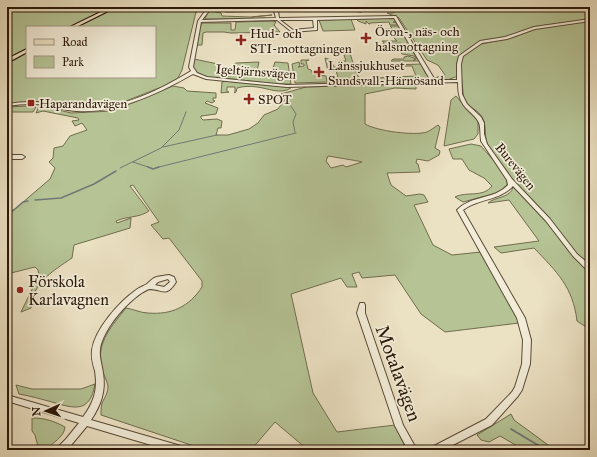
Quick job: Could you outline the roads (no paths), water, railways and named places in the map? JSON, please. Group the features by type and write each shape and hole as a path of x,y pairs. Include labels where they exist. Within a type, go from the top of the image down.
{"main road":[{"path":"74,26 114,7"},
{"path":"7,61 26,51"}],"street":[{"name":"Igeltjärnsvägen","path":"210,7 200,20 191,67 193,72 211,79 280,85 460,81"},
{"path":"279,7 276,12 278,20 290,30 308,31 317,28 315,19"},
{"path":"200,20 236,21 395,17 434,82"},
{"name":"Burevägen","path":"590,20 534,28 506,38 481,42 459,59 460,94 462,101 482,123 484,142 510,180 548,220 575,255 590,269"},
{"path":"7,105 37,103 72,110 103,109 126,103 163,88 193,72"},
{"path":"7,157 22,157"},
{"path":"435,450 489,422 519,388 526,364 527,340 521,318 460,210 464,205 505,192 511,185 510,180"},
{"path":"64,449 95,407 100,386 95,360 96,347 101,335 107,325 126,303 143,288 149,286"},
{"name":"Motalavägen","path":"362,305 361,313 399,426 413,450"},
{"path":"7,398 181,450"}],"waterway":[{"path":"289,103 296,114 293,122 295,132"},
{"path":"120,168 161,148 179,130 186,112"},
{"path":"159,167 296,133"},
{"path":"163,147 217,135"},
{"path":"133,162 148,167"},
{"path":"148,167 153,169 159,167"},
{"path":"155,168 159,167"},
{"path":"35,200 61,198 94,184 116,171"},
{"path":"7,216 23,202 28,201"},
{"path":"511,429 546,450"}],"place":[{"name":"Öron-, näs- och halsmottagning","path":"366,38"},
{"name":"Hud- och STI-mottagningen","path":"241,40"},
{"name":"Länssjukhuset Sundsvall-Härnösand","path":"319,72"},
{"name":"SPOT","path":"249,99"},
{"name":"Haparandavägen","path":"31,103"},
{"name":"Förskola Karlavagnen","path":"20,290"}]}
